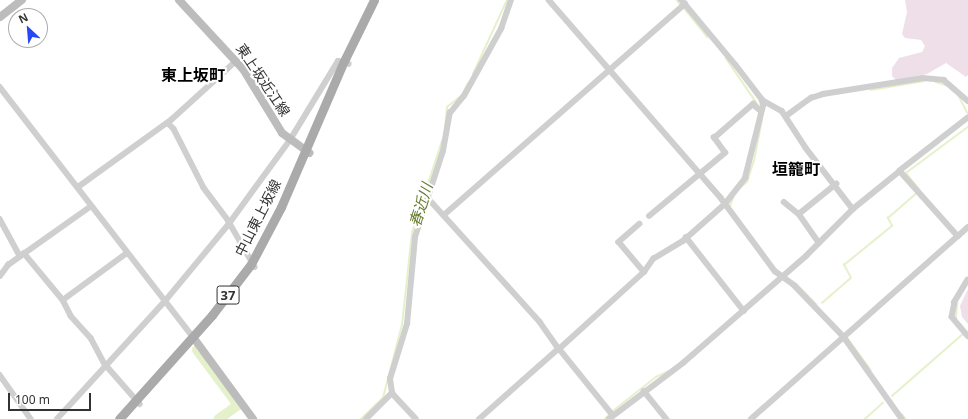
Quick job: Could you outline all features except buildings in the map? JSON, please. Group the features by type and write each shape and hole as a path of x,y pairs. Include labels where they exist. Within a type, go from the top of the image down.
{"main road":[{"path":"0,17 22,0"},
{"name":"東上坂近江線","path":"179,0 236,61 290,140 308,152"},
{"name":"中山東上坂線","path":"126,419 138,402 194,339 253,265 308,152 374,0"},
{"name":"中山東上坂線","path":"346,62 380,0"},
{"path":"194,339 253,419"},
{"name":"中山東上坂線","path":"119,419 138,402"}],"street":[{"path":"416,419 392,393 390,379 407,324 416,237 429,199 447,134 450,112 464,96 501,28 512,0"},
{"path":"549,0 700,174 781,277 794,285 845,335 902,419"},
{"path":"445,214 610,70 683,2 762,100 778,107 786,116 806,148 836,184 853,209"},
{"path":"57,419 105,364 166,300 230,223 290,140 338,60 346,62"},
{"path":"78,187 168,123 236,61"},
{"path":"786,116 811,98 823,94 923,78 944,80 968,101"},
{"path":"0,87 78,187 90,207 166,300 194,339"},
{"path":"480,419 644,272 653,259 686,237 725,204 744,178 761,111 762,100"},
{"path":"649,216 725,153 714,138 753,104 761,111"},
{"path":"429,199 445,214 540,322 611,417 644,391 684,363 819,243 853,209 968,118"},
{"path":"168,123 174,130 204,188 230,223 253,265"},
{"path":"900,171 958,236"},
{"path":"799,214 836,184"},
{"path":"784,202 799,214 819,243"},
{"path":"0,276 8,265 22,254 90,207"},
{"path":"0,219 22,254 63,300 71,316 91,338 105,364 138,402"},
{"path":"640,224 619,242 644,272"},
{"path":"750,419 968,227"},
{"path":"686,237 743,310"},
{"path":"63,300 127,253"},
{"path":"968,280 955,302 952,317 968,336"},
{"path":"0,376 31,419"},
{"path":"644,391 667,419"},
{"path":"366,419 392,393"}],"shaded area":[{"path":"905,0 968,0 968,75 966,77 946,63 927,74 896,80 892,76 892,68 899,58 922,52 925,46 921,40 905,38 902,34 907,12"},
{"path":"968,289 968,324 962,317 960,306"}],"waterway":[{"name":"春近川","path":"473,74 507,0"},
{"path":"677,0 680,4"},
{"path":"685,9 708,37"},
{"path":"726,58 759,106"},
{"path":"871,90 924,81"},
{"path":"936,82 946,85"},
{"name":"春近川","path":"463,93 468,83"},
{"name":"春近川","path":"445,127 447,107 461,96"},
{"path":"959,96 968,114"},
{"path":"741,187 747,182 754,161 762,120"},
{"path":"920,191 906,173 968,127"},
{"name":"春近川","path":"361,419 383,398 402,325 412,233 442,141"},
{"path":"822,303 851,278 844,265 892,226 888,218 917,193"},
{"path":"730,206 733,198"},
{"path":"797,284 816,304"},
{"path":"956,319 957,303"},
{"path":"892,396 963,334"},
{"path":"846,336 871,370"},
{"path":"197,350 238,405 219,419"},
{"path":"613,411 656,377 669,371"},
{"path":"865,419 883,403"},
{"path":"902,414 906,419"},
{"path":"605,419 609,415"}],"district":[{"name":"東上坂町","path":"193,75"},
{"name":"垣籠町","path":"796,169"}]}
